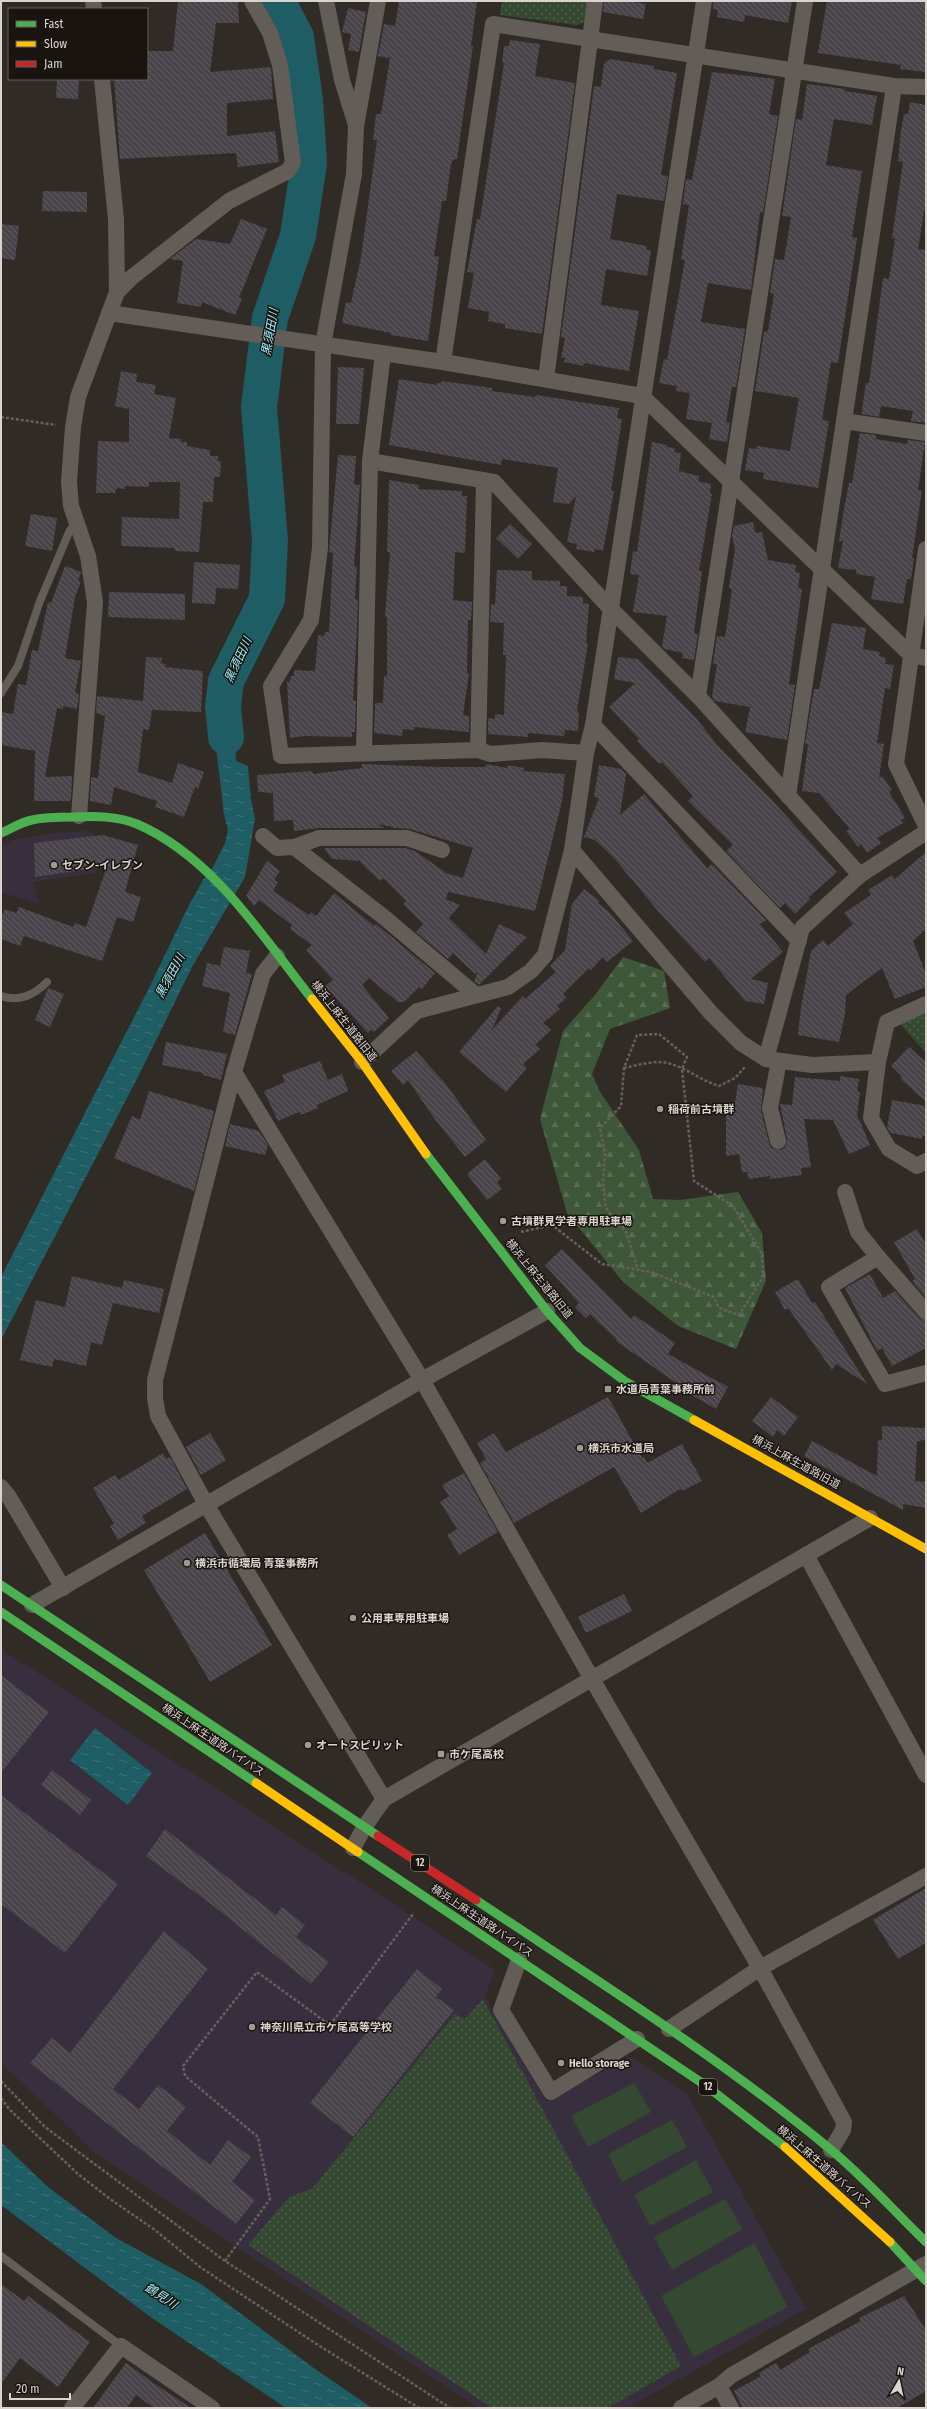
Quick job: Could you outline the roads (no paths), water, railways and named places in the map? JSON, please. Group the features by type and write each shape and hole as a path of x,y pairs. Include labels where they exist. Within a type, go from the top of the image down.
{"main road":[{"path":"1,833 32,820 79,816"},
{"name":"横浜上麻生道路旧道","path":"79,816 104,816 136,824 168,842 200,866 238,906 362,1062 442,1177 547,1311 580,1348 626,1382 926,1548"},
{"name":"横浜上麻生道路バイパス","path":"1,1585 669,2029 734,2075 831,2150 926,2242"},
{"name":"横浜上麻生道路バイパス","path":"2,1613 704,2084 792,2152 894,2246 920,2266 926,2281"}],"street":[{"path":"117,292 130,278 229,201 288,171 293,164 278,57 270,33 252,1"},
{"path":"326,1 342,80 356,126"},
{"path":"378,1 356,126 354,174 318,344 320,548 310,620 271,686 281,756 478,750 491,754 542,750 586,752"},
{"path":"546,379 595,1"},
{"path":"362,1062 417,1011 508,987 531,971 545,955 572,850 586,752 593,725 642,396 704,1"},
{"path":"698,696 796,70 805,1"},
{"path":"443,362 493,24 695,54 894,86 926,87"},
{"path":"79,816 94,638 95,602 88,556 71,506 69,482 72,428 78,397 117,292 116,219 102,80"},
{"path":"788,796 894,86"},
{"path":"109,313 236,333 443,362 642,396 732,481 821,569 919,656"},
{"path":"364,753 370,461 383,354"},
{"path":"844,421 926,433"},
{"path":"370,461 494,482 610,608 698,696 860,875"},
{"path":"478,750 484,481"},
{"path":"926,549 919,656 896,764 926,826"},
{"path":"593,725 798,941"},
{"path":"778,1141 770,1108 767,1057 802,928 860,875 926,832"},
{"path":"263,836 277,848 294,847 319,838 407,838 442,850"},
{"path":"294,847 385,918 476,995"},
{"path":"572,850 710,1012 741,1043 767,1057 812,1065 878,1062"},
{"path":"277,956 263,974 234,1072 155,1380 154,1398 158,1416 207,1506 384,1799"},
{"path":"926,1004 887,1022 878,1062 871,1118 890,1149 917,1166 926,1161"},
{"path":"234,1072 422,1380 592,1679 760,1968 844,2122 843,2130 831,2150"},
{"path":"845,1192 858,1232 926,1312"},
{"path":"878,1257 829,1287 886,1384 926,1373"},
{"path":"32,1605 207,1506 422,1380 547,1311"},
{"path":"1,1487 9,1497 63,1588"},
{"path":"353,1848 365,1826 384,1799 870,1518"},
{"path":"806,1555 926,1775"},
{"path":"669,2029 760,1968 926,1876"},
{"path":"519,1960 501,2010 551,2092 637,2039"},
{"path":"681,2408 719,2386 732,2375 920,2266"},
{"path":"72,2408 121,2346 212,2408"},
{"path":"719,2386 731,2408"}],"lane":[{"path":"1,694 18,666 40,601 70,530 76,523"},
{"path":"1,996 9,999 26,997 38,991 47,982"},
{"path":"1,2256 121,2346"}],"water":[{"path":"216,687 232,688 236,761 248,766 251,799 255,819 245,877 192,967 140,1073 1,1340 1,1277 148,990 188,907 203,880 213,867 225,843 228,830 224,814 214,730"},
{"path":"95,1728 152,1773 128,1805 70,1760"},
{"name":"鶴見川","path":"1,2142 48,2187 116,2238 201,2284 315,2369 372,2408 286,2408 152,2318 1,2205"}],"waterway":[{"name":"黒須田川","path":"226,737 223,706 226,681 267,599 270,541 259,407 270,318 298,236 309,163 305,100 296,37 277,1"}],"place":[{"name":"セブン-イレブン","path":"54,865"},
{"name":"稲荷前古墳群","path":"660,1109"},
{"name":"古墳群見学者専用駐車場","path":"503,1221"},
{"name":"水道局青葉事務所前","path":"608,1389"},
{"name":"横浜市水道局","path":"580,1448"},
{"name":"横浜市循環局 青葉事務所","path":"187,1563"},
{"name":"公用車専用駐車場","path":"353,1618"},
{"name":"オートスピリット","path":"308,1745"},
{"name":"市ケ尾高校","path":"441,1754"},
{"name":"神奈川県立市ケ尾高等学校","path":"252,2027"},
{"name":"Hello storage","path":"561,2063"}]}
